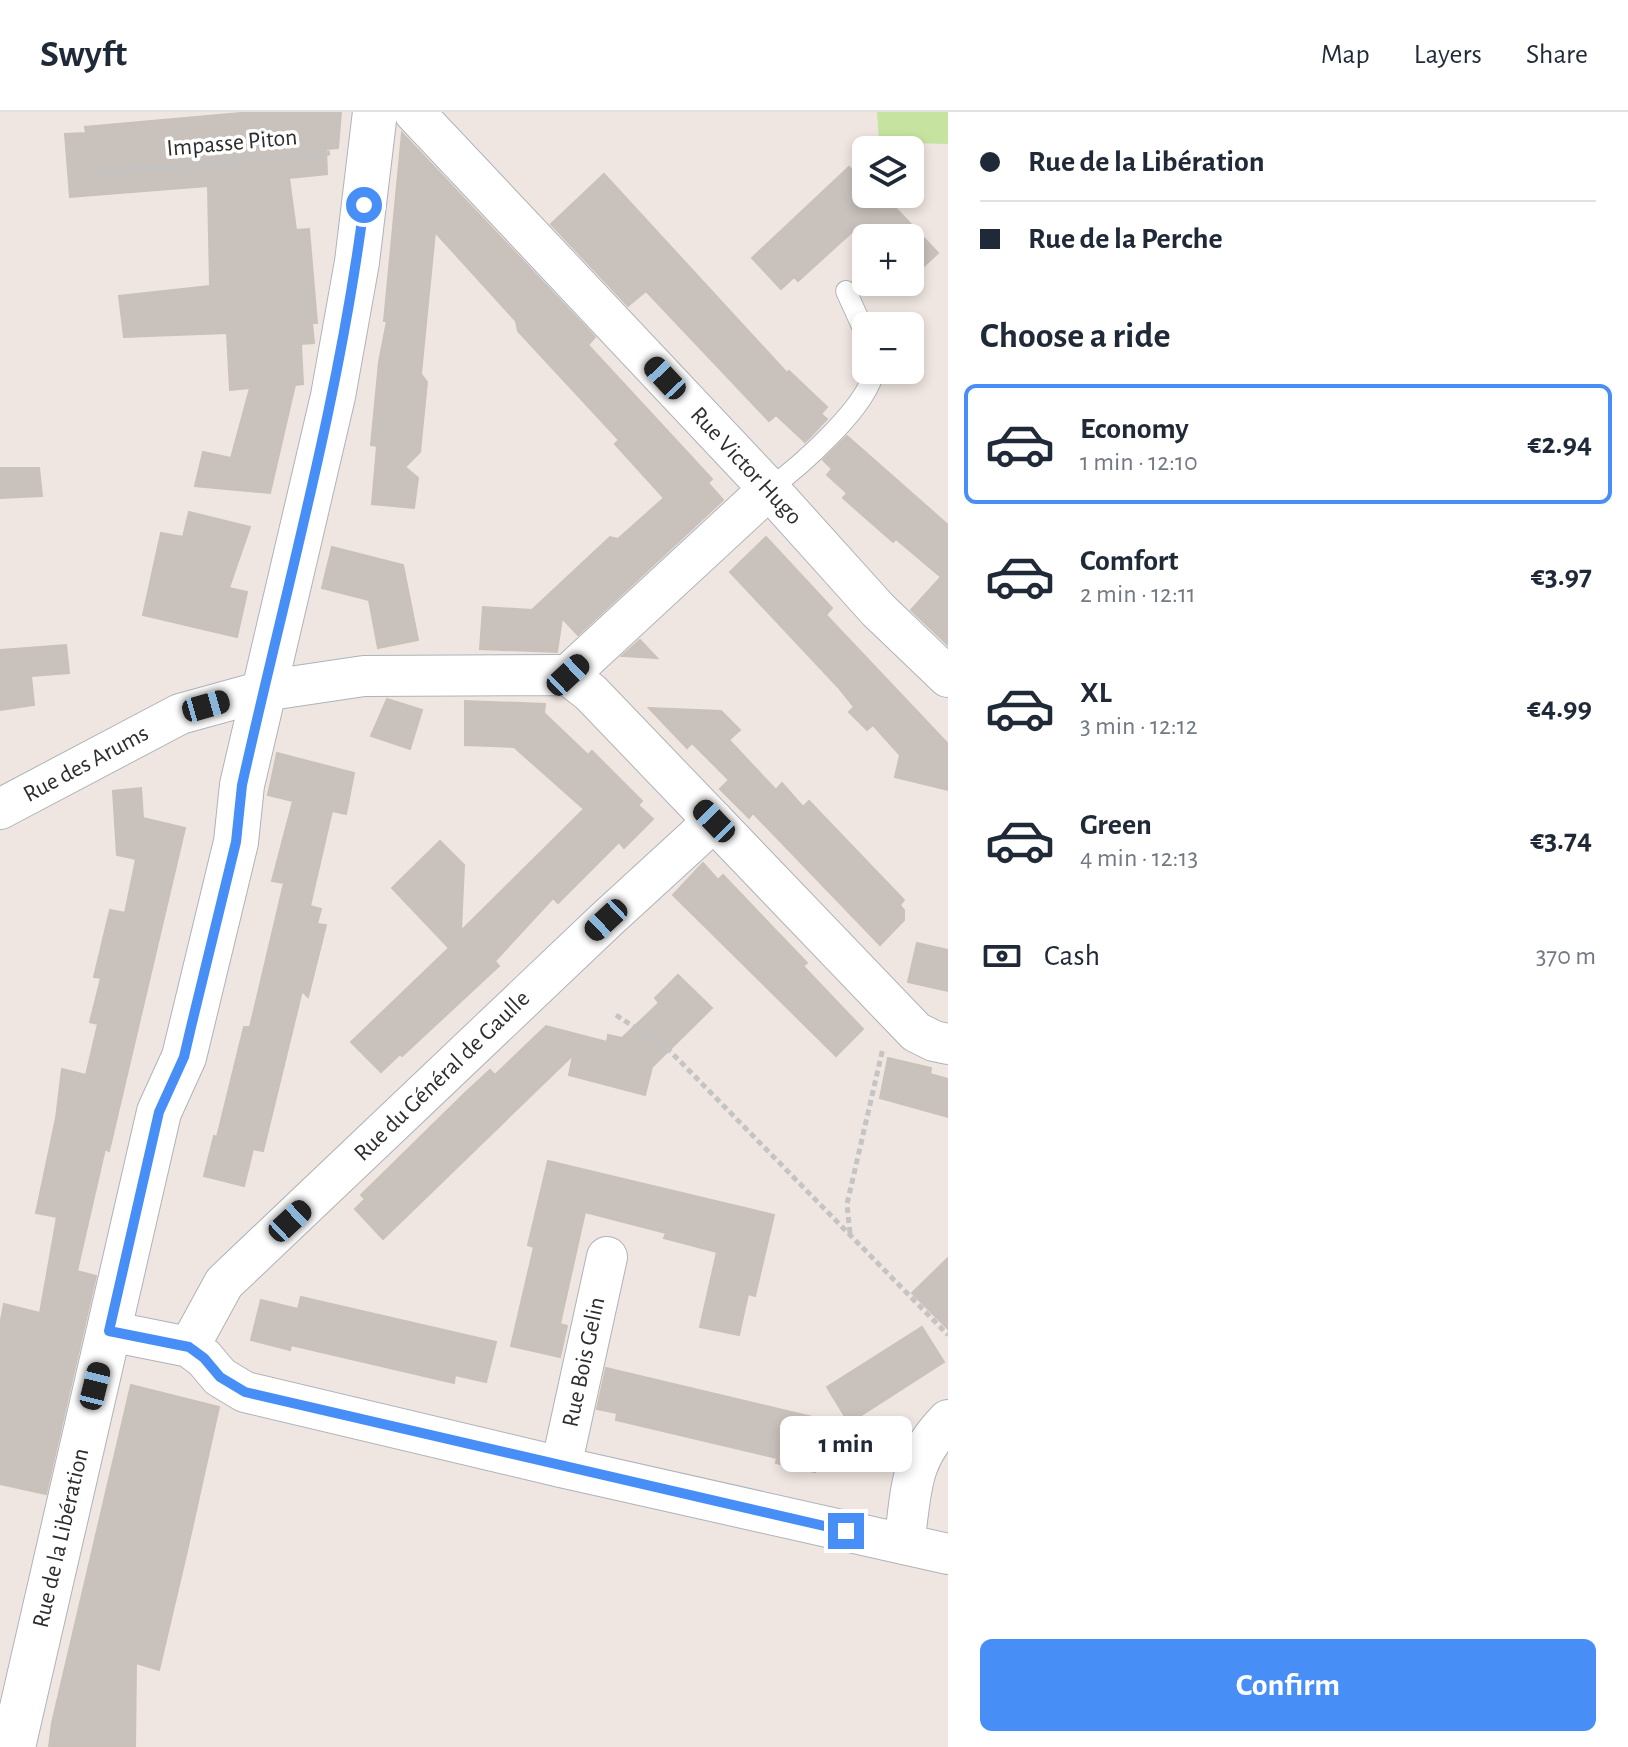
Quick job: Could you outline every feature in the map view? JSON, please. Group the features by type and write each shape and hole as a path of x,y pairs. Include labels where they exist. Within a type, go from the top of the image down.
{"main road":[{"name":"Rue de la Libération","path":"13,1747 159,1112 184,1057 236,842 242,785 333,396 357,262 373,130"}],"street":[{"name":"Rue Victor Hugo","path":"414,112 769,489 878,610 948,677"},
{"path":"769,489 568,675 591,693 916,1032 948,1044"},
{"name":"Rue des Arums","path":"0,809 180,714 263,691 364,676 568,675"},
{"name":"Rue du Général de Gaulle","path":"189,1347 224,1283 714,821"},
{"name":"Rue Bois Gelin","path":"561,1467 607,1257"},
{"path":"109,1331 189,1347 204,1358 220,1377 245,1392 948,1554"},
{"path":"904,1544 914,1470 928,1441 948,1420"}],"lane":[{"path":"846,291 856,312"},
{"path":"769,489 799,468 864,397 869,384"}],"path":[{"name":"Impasse Piton","path":"95,173 373,130"},
{"path":"616,1015 669,1050 948,1335"},
{"path":"850,1233 847,1204 882,1049 899,1015"}],"green space":[{"path":"877,112 948,112 948,144 924,143 924,136 879,136"}],"building":[{"path":"252,112 341,112 338,148 326,149 327,174 289,178 296,230 309,229 317,323 312,323 314,343 301,344 303,384 295,385 270,493 195,486 203,452 231,458 250,388 230,390 227,333 124,337 119,296 210,286 208,186 70,197 65,134 86,133 85,127"},
{"path":"402,133 595,337 588,345 712,479 708,483 723,500 578,635 562,618 557,652 480,649 483,607 532,610 610,537 618,539 664,498 615,444 619,440 518,331 516,321 435,232 421,374 427,382 420,452 405,467 418,478 414,508 372,504 377,446 371,445 379,362 387,321 384,321"},
{"path":"849,167 852,170 852,208 896,208 911,224 852,224 852,232 798,281 794,277 781,289 752,258"},
{"path":"604,174 787,373 789,371 827,407 821,414 827,419 805,442 776,415 769,421 646,291 628,306 551,224"},
{"path":"924,238 938,253 924,266"},
{"path":"847,436 948,525 948,645 911,610 941,577 896,539 893,542 843,498 847,493 827,475 832,469 823,460"},
{"path":"0,468 39,468 42,496 0,498"},
{"path":"189,512 250,527 229,588 247,592 237,637 143,615 161,533 183,537"},
{"path":"766,537 832,608 826,615 948,744 948,790 895,777 900,755 873,725 867,730 849,712 854,707 838,687 730,572"},
{"path":"332,547 403,565 418,640 378,648 369,600 322,588"},
{"path":"640,640 657,658 622,656"},
{"path":"66,645 69,673 31,676 34,705 0,710 0,650"},
{"path":"387,699 422,710 410,749 371,736"},
{"path":"465,701 545,704 544,713 588,755 592,751 642,801 638,805 653,819 624,848 619,842 558,903 553,898 495,961 499,966 381,1072 351,1042 449,948 392,888 440,841 464,865 461,931 584,809 514,747 465,745"},
{"path":"649,708 721,711 740,730 729,740 776,790 782,783 803,807 809,801 904,900 900,905 904,910 904,920 880,945 753,813 749,818 720,789 729,780 692,743 687,748"},
{"path":"277,753 354,773 346,814 332,811 310,906 321,909 317,924 326,925 308,997 302,991 263,1151 253,1149 244,1186 204,1176 214,1136 217,1137 244,1027 250,1027 284,883 272,881 293,801 268,795"},
{"path":"141,788 143,818 185,828 109,1151 105,1149 77,1271 96,1276 46,1494 0,1484 0,1325 4,1304 40,1313 57,1217 36,1213 56,1118 62,1069 86,1075 98,1024 90,1022 101,978 94,977 110,910 125,913 136,859 117,855 113,791"},
{"path":"703,863 718,880 723,875 807,963 803,966 863,1029 836,1056 673,895"},
{"path":"917,943 948,950 948,991 908,982"},
{"path":"678,975 712,1008 652,1067 645,1095 569,1075 573,1055 383,1239 355,1209 365,1199 361,1195 465,1093 490,1070 495,1075 546,1026 607,1042 608,1035 622,1038 659,1003 655,998"},
{"path":"888,1058 931,1068 930,1074 948,1079 948,1117 880,1098"},
{"path":"548,1161 774,1215 755,1296 748,1294 739,1335 700,1327 717,1252 664,1238 666,1233 585,1212 560,1324 567,1326 560,1357 511,1346 534,1247 528,1245"},
{"path":"948,1258 948,1329 912,1293"},
{"path":"301,1297 496,1342 486,1382 455,1375 454,1383 291,1345 290,1350 251,1340 261,1300 298,1309"},
{"path":"922,1327 944,1362 849,1423 827,1387"},
{"path":"606,1368 846,1425 821,1441 827,1448 820,1453 815,1472 776,1463 777,1458 616,1420 617,1413 597,1409"},
{"path":"131,1385 219,1407 187,1551 159,1670 136,1663 135,1747 49,1747 52,1723"}],"route":[{"path":"364,205 333,396 242,785 236,842 184,1057 159,1112 109,1331 189,1347 204,1358 220,1377 245,1392 846,1531"}]}
